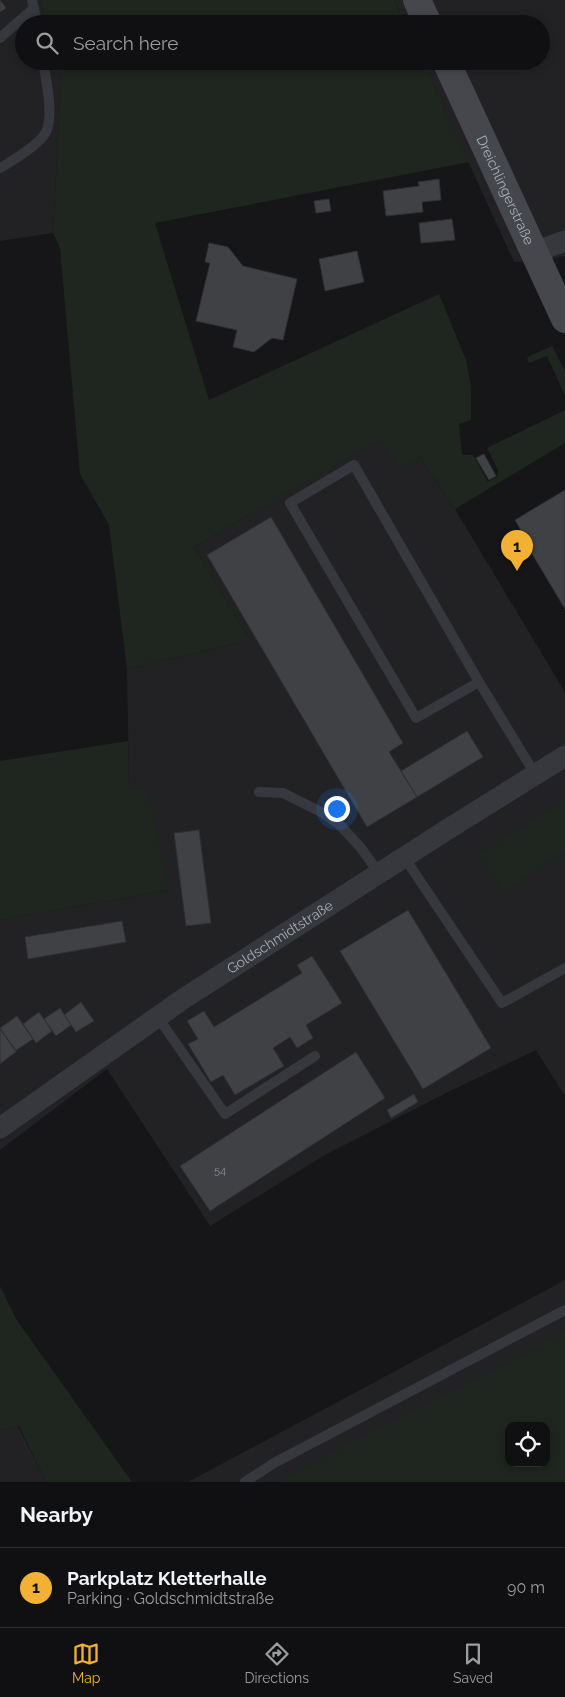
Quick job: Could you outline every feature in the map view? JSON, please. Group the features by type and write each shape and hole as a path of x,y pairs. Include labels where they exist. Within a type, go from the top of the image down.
{"street":[{"path":"417,0 424,15"},
{"name":"Dreichlingerstraße","path":"450,70 565,319"},
{"path":"534,252 565,241"},
{"name":"Goldschmidtstraße","path":"0,1128 157,1016 565,756"}],"lane":[{"path":"22,15 33,4"},
{"path":"0,38 15,23"},
{"path":"0,168 27,151 46,133 49,116 45,70"},
{"path":"479,682 416,718 290,503 354,465 479,682 535,774"},
{"path":"259,792 282,793 321,812 339,824 361,848 379,874"},
{"path":"404,857 502,1003 565,968"},
{"path":"157,1016 225,1114 315,1056"},
{"path":"245,1482 274,1463 565,1310"}],"shaded area":[{"path":"0,0 40,0 44,15 15,15 15,70 59,70 61,78 53,233 0,241"},
{"path":"40,0 394,0 401,15 44,15"},
{"path":"394,0 565,0 565,256 514,262 426,70 550,70 550,15 401,15"},
{"path":"59,70 426,70 469,162 155,223 209,400 439,294 466,360 471,387 471,420 459,424 462,455 473,455 488,482 497,477 498,470 487,448 565,410 565,443 455,509 420,457 399,469 380,439 194,547 250,640 127,669 109,525 80,474 60,248 53,233 61,78"},
{"path":"552,346 565,371 565,396 547,356 529,363 527,357"},
{"path":"380,438 420,457 455,509 565,692 565,1096 536,1050 446,1093 325,1155 210,1226 107,1069 0,1150 0,920 168,890 129,785 127,669 250,640 194,547"},
{"path":"128,741 129,785 148,790 168,890 0,920 0,761"},
{"path":"565,799 565,850 504,893 478,855"},
{"path":"565,1280 565,1482 188,1482"},
{"path":"0,1286 16,1319 132,1482 46,1482 19,1426 0,1430"},
{"path":"565,1332 565,1482 276,1482"},
{"path":"18,1426 46,1482 0,1482 0,1430"}],"building":[{"path":"0,0 6,8 0,12"},
{"path":"439,179 441,200 422,202 423,212 386,216 383,191 419,186 418,182"},
{"path":"329,199 331,211 316,213 314,201"},
{"path":"452,219 455,240 421,243 419,223"},
{"path":"209,243 228,247 243,266 297,279 283,340 272,338 254,352 233,347 237,330 196,321 210,263 205,262"},
{"path":"357,251 364,282 325,291 319,259"},
{"path":"484,454 496,476 489,480 476,458"},
{"path":"565,490 565,609 528,547 530,546 515,520"},
{"path":"271,517 403,743 389,752 417,797 367,827 207,555"},
{"path":"467,731 483,757 417,797 401,771"},
{"path":"199,830 211,923 186,926 174,833"},
{"path":"408,910 491,1048 423,1089 340,951"},
{"path":"122,921 126,942 28,959 25,937"},
{"path":"312,956 342,1003 306,1025 313,1038 297,1048 290,1037 273,1048 284,1066 235,1095 223,1075 211,1082 188,1044 198,1039 187,1021 204,1011 214,1027 302,973 297,965"},
{"path":"81,1002 94,1021 76,1032 64,1015"},
{"path":"60,1008 71,1025 56,1036 44,1019"},
{"path":"39,1012 52,1031 36,1043 23,1024"},
{"path":"17,1016 33,1039 15,1051 0,1028"},
{"path":"0,1029 17,1051 0,1064"},
{"path":"356,1052 385,1098 210,1211 180,1166"},
{"path":"414,1094 418,1102 391,1118 387,1110"}],"place":[{"name":"Parkplatz Kletterhalle","path":"517,571"}]}
